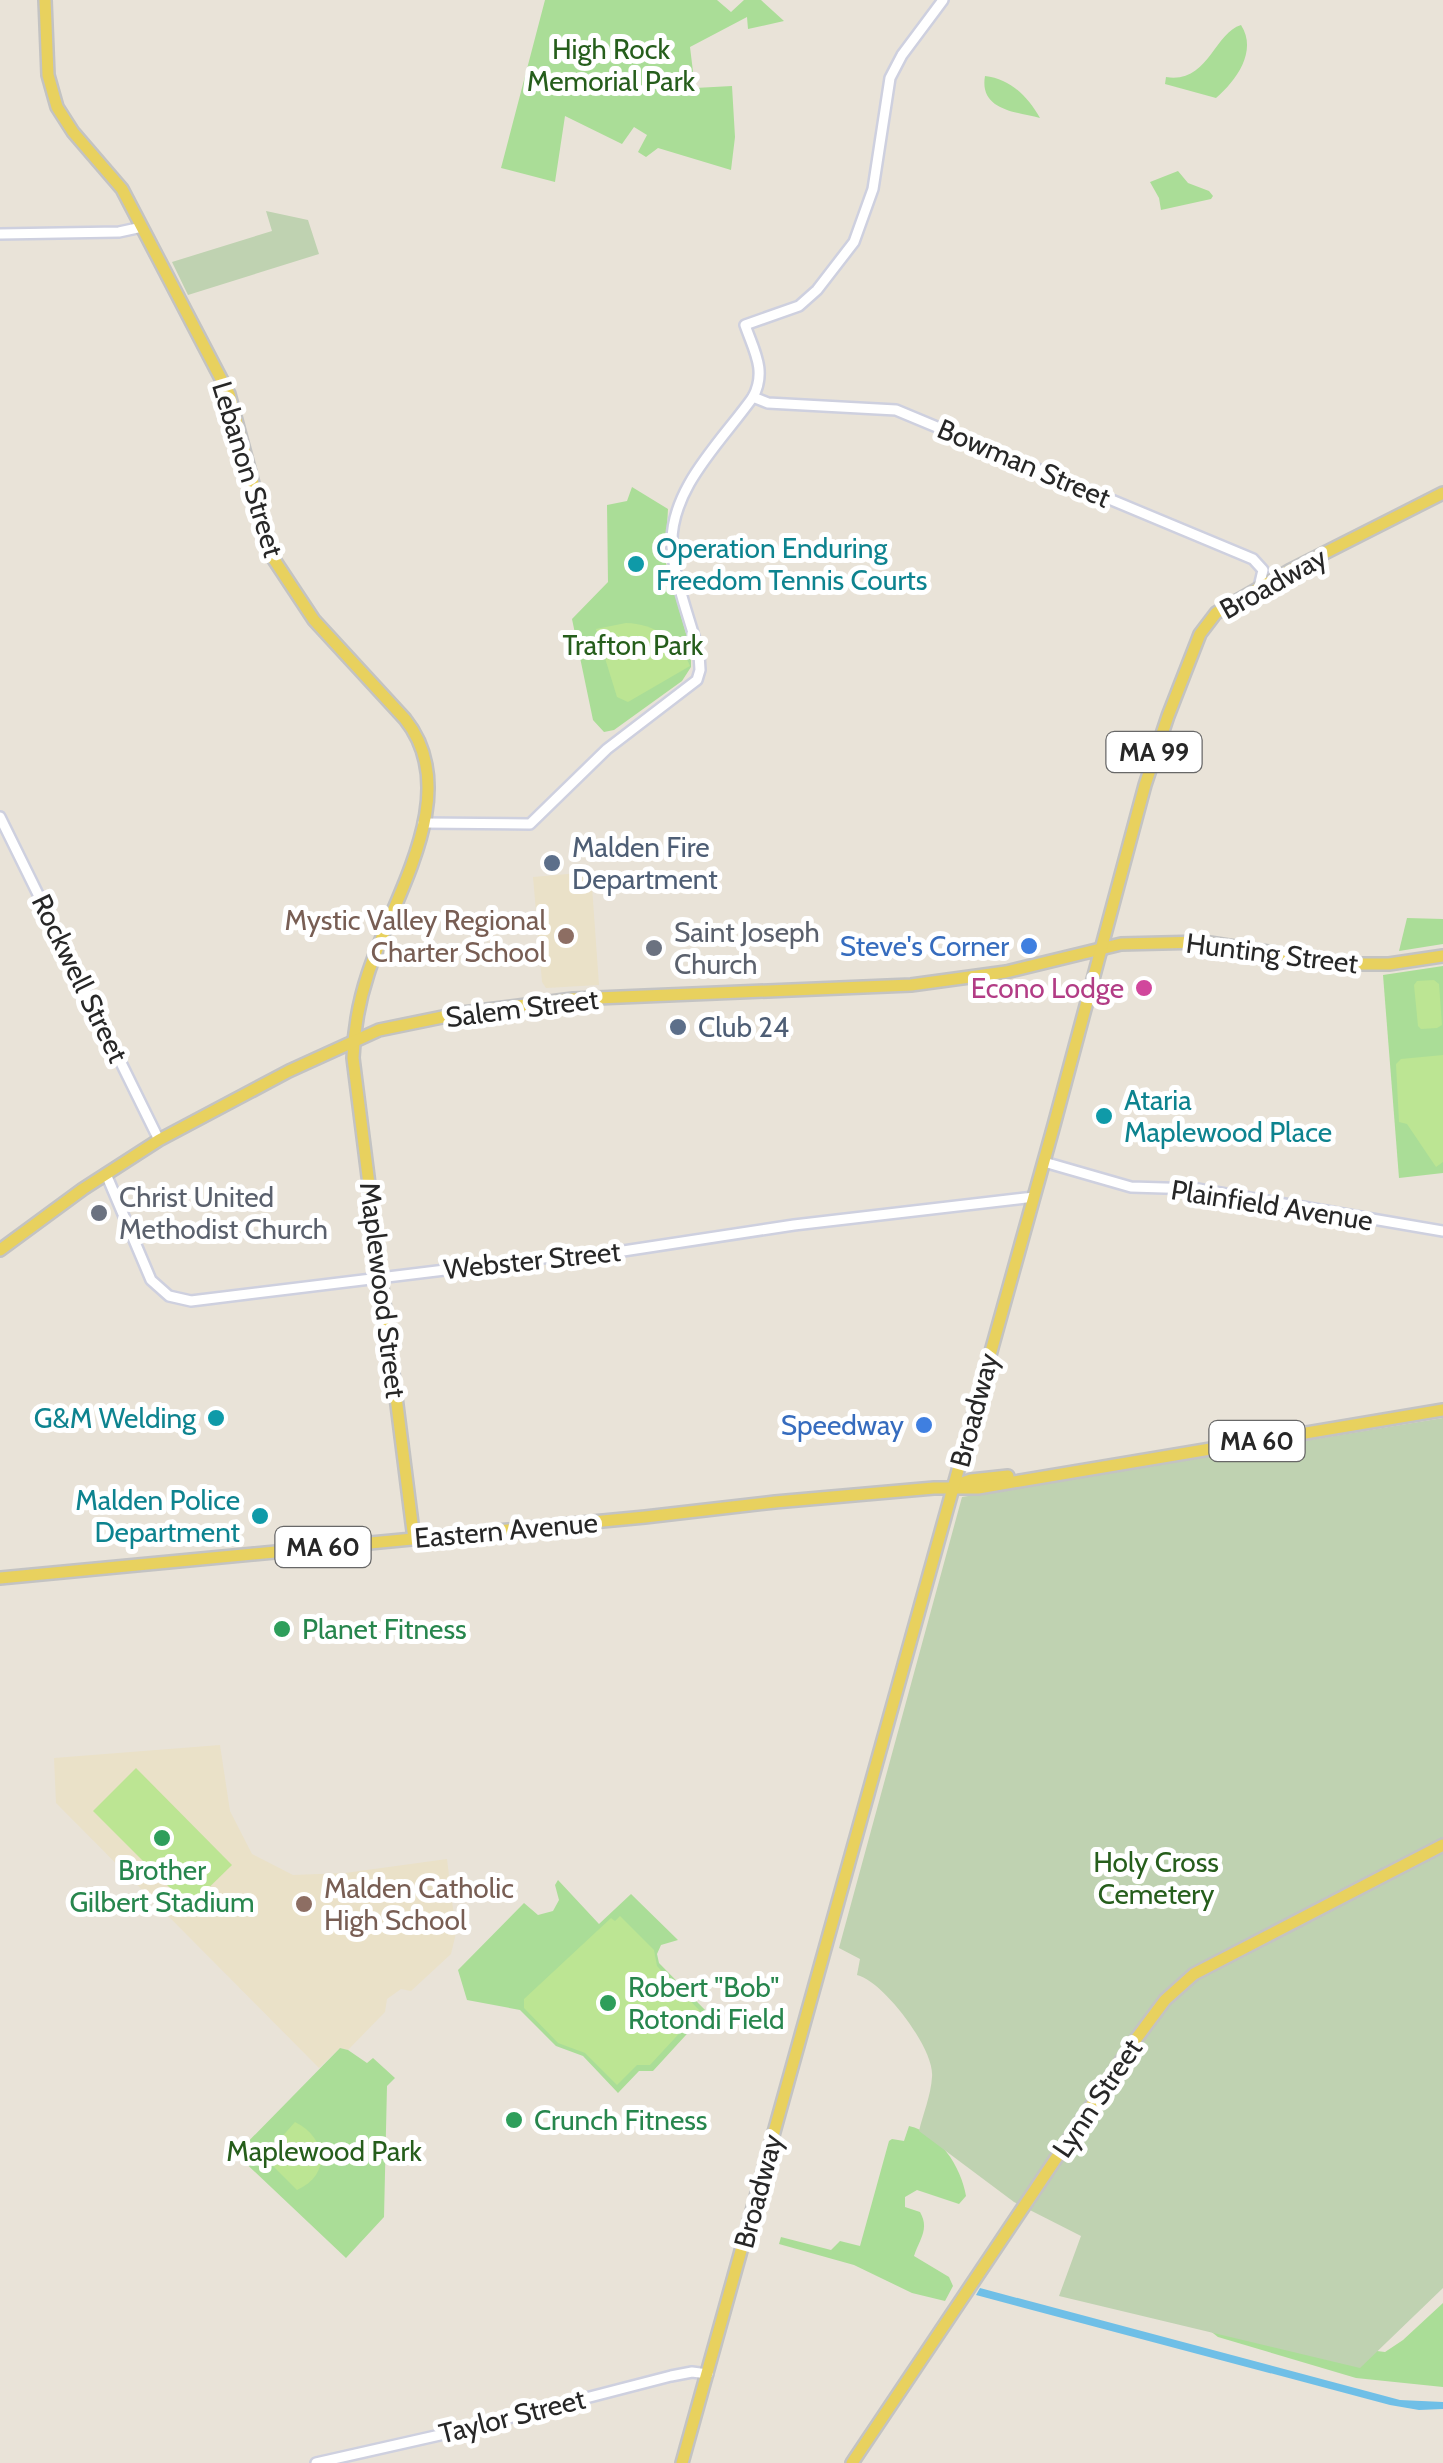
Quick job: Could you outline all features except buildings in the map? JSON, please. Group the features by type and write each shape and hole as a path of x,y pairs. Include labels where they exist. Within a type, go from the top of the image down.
{"main road":[{"name":"Lebanon Street","path":"45,0 48,75 57,107 73,132 111,174 229,394 266,538 280,570 314,620 396,709 423,746 429,785 423,824 368,975 354,1040"},
{"name":"Broadway","path":"682,2463 1044,1162 1151,762 1198,640 1216,613 1443,493"},
{"name":"Hunting Street","path":"1101,948 1142,942 1204,942 1357,964 1443,956"},
{"name":"Salem Street","path":"0,1250 159,1140 354,1040 405,1024 520,1005 639,995 911,985 986,976 1101,948"},
{"name":"Maplewood Street","path":"354,1040 414,1539"},
{"name":"Eastern Avenue","path":"0,1578 953,1487 971,1480 1072,1471 1443,1410"},
{"name":"Lynn Street","path":"852,2463 1165,2000 1210,1964 1443,1846"}],"street":[{"path":"423,824 523,826 536,820 606,749 699,676 699,654 674,564 673,527 692,480 754,398 760,382 760,368 745,324 800,306 854,242 873,188 890,80 902,55 942,0"},
{"path":"0,234 118,232 142,227"},
{"name":"Bowman Street","path":"754,398 768,404 898,410 1253,559 1263,568 1258,588"},
{"name":"Rockwell Street","path":"0,817 159,1140"},
{"name":"Plainfield Avenue","path":"1044,1162 1131,1187 1197,1189 1443,1231"},
{"name":"Webster Street","path":"106,1174 148,1276 173,1298 192,1302 1034,1197"},
{"name":"Taylor Street","path":"316,2463 671,2376 708,2374"}],"shaded area":[{"name":"Mystic Valley Regional Charter School","path":"591,872 599,985 546,988 542,982 533,877"},
{"name":"Malden Catholic High School","path":"220,1745 230,1811 252,1854 293,1875 345,1873 447,1859 456,1933 451,1954 411,1991 401,1989 387,1999 385,2012 348,2050 340,2048 319,2068 56,1803 54,1758"}],"green space":[{"name":"High Rock Memorial Park","path":"545,0 717,0 731,12 744,0 761,0 784,21 748,29 747,17 690,47 695,88 732,86 735,137 731,170 658,148 646,157 638,152 647,135 634,127 622,144 565,116 555,182 501,168"},
{"path":"1241,25 1246,35 1246,55 1231,83 1216,98 1165,84 1166,77 1192,73 1224,37"},
{"path":"985,76 1018,90 1040,118 993,103 985,87"},
{"path":"1178,171 1188,183 1209,191 1211,199 1161,210 1150,182"},
{"path":"266,211 308,220 319,254 188,295 172,262 272,231"},
{"name":"Trafton Park","path":"632,487 668,509 665,560 691,651 691,667 682,681 614,730 604,732 593,720 572,619 608,582 607,505 627,501"},
{"path":"626,623 646,626 664,635 679,648 690,666 628,702 617,697 596,629"},
{"path":"1407,918 1443,919 1443,944 1399,951"},
{"path":"1443,966 1443,1173 1399,1178 1383,975"},
{"path":"1434,980 1439,984 1442,1025 1421,1029 1414,985 1417,981"},
{"path":"1443,1055 1443,1162 1436,1167 1407,1124 1399,1122 1396,1064 1401,1059"},
{"name":"Holy Cross Cemetery","path":"1443,1418 1443,2288 1360,2368 1059,2296 1081,2236 1014,2202 919,2131 932,2077 925,2050 893,2003 857,1975 860,1959 839,1948 962,1497"},
{"name":"Brother Gilbert Stadium","path":"136,1768 232,1865 189,1907 93,1811"},
{"path":"558,1880 599,1924 631,1894 678,1940 661,1945 659,1963 707,2012 653,2071 639,2071 618,2093 583,2056 556,2046 520,2010 467,2000 458,1970 524,1903 538,1915 553,1911 559,1900 555,1885"},
{"name":"Robert \"Bob\" Rotondi Field","path":"620,1916 654,1950 657,1966 700,2011 650,2065 637,2065 617,2085 585,2053 558,2043 524,2008 524,1999 611,1918 615,1921"},
{"name":"Maplewood Park","path":"340,2048 367,2063 373,2058 395,2078 387,2086 384,2217 346,2258 236,2154"},
{"path":"295,2122 314,2137 321,2156 316,2175 297,2190 264,2157"},
{"path":"909,2126 930,2136 947,2152 966,2196 959,2204 917,2190 905,2197 905,2207 920,2212 924,2224 914,2256 949,2277 953,2286 945,2301 912,2293 854,2265 779,2244 781,2237 831,2250 840,2241 860,2246 889,2141 904,2141"},
{"path":"1443,2303 1443,2387 1356,2378 1218,2337 1209,2330 1385,2352"}],"water":[{"path":"980,2288 1400,2400 1443,2402 1443,2409 1390,2405 976,2295"}],"place":[{"name":"Operation Enduring Freedom Tennis Courts","path":"636,564"},
{"name":"Malden Fire Department","path":"552,863"},
{"name":"Mystic Valley Regional Charter School","path":"566,936"},
{"name":"Steve's Corner","path":"1029,946"},
{"name":"Saint Joseph Church","path":"654,948"},
{"name":"Econo Lodge","path":"1144,988"},
{"name":"Club 24","path":"678,1027"},
{"name":"Ataria Maplewood Place","path":"1104,1116"},
{"name":"Christ United Methodist Church","path":"99,1213"},
{"name":"G&M Welding","path":"216,1418"},
{"name":"Speedway","path":"924,1425"},
{"name":"Malden Police Department","path":"260,1516"},
{"name":"Planet Fitness","path":"282,1629"},
{"name":"Brother Gilbert Stadium","path":"162,1838"},
{"name":"Malden Catholic High School","path":"304,1904"},
{"name":"Robert \"Bob\" Rotondi Field","path":"608,2003"},
{"name":"Crunch Fitness","path":"514,2120"}]}
